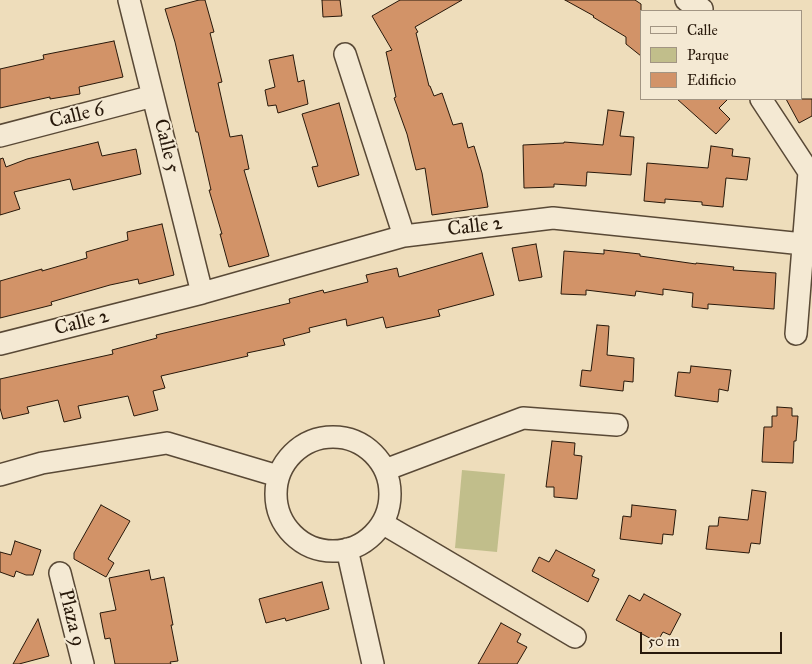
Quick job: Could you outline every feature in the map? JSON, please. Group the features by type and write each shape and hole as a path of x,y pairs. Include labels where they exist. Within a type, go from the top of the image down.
{"street":[{"name":"Calle 5","path":"129,0 202,293"},
{"path":"345,54 404,236"},
{"name":"Calle 6","path":"0,136 154,96"},
{"path":"762,100 809,172 796,334"},
{"name":"Calle 2","path":"0,344 202,293 404,236 553,218 803,244"},
{"path":"385,470 523,418 617,426"},
{"path":"340,437 358,443 374,454 385,470 390,488 389,506 382,523 372,535 361,543 347,549 329,551 312,547 297,538 285,526 277,510 275,493 278,476 287,459 302,445 320,438 340,437"},
{"path":"0,475 42,463 166,443 278,476"},
{"path":"382,523 575,637"},
{"path":"347,549 373,664"},
{"name":"Plaza 9","path":"60,573 83,664"}],"green space":[{"path":"462,470 505,474 497,552 455,548"}],"building":[{"path":"205,0 214,32 210,33 222,82 218,83 230,137 242,135 249,169 244,170 269,256 229,267 220,234 222,234 209,190 211,190 198,132 196,132 175,42 165,9"},
{"path":"322,0 340,0 342,16 323,17"},
{"path":"400,0 462,0 415,27 418,32 416,33 429,86 434,96 442,93 453,125 462,123 468,148 474,146 482,173 488,207 432,215 425,168 416,170 407,134 394,98 396,97 386,52 392,50 372,16"},
{"path":"565,0 635,0 641,4 640,55 626,44 626,37"},
{"path":"114,41 123,77 79,87 80,94 50,99 50,97 0,108 0,69 44,59 43,55"},
{"path":"293,55 298,82 304,80 308,104 278,113 276,105 268,106 265,90 275,87 269,60"},
{"path":"812,99 812,116 799,123 787,100"},
{"path":"678,100 727,100 719,108 730,119 716,134"},
{"path":"339,103 359,175 318,187 312,167 318,166 302,114"},
{"path":"608,110 624,112 620,136 634,137 631,175 587,172 586,186 554,184 554,187 524,188 523,145 564,142 603,145"},
{"path":"98,142 102,156 136,149 141,174 73,190 70,179 14,192 20,209 0,215 0,159 3,158 6,167 27,159"},
{"path":"711,146 733,149 732,156 750,158 747,180 726,178 723,207 702,205 702,202 665,199 665,203 644,201 647,163 708,168"},
{"path":"162,224 174,275 139,284 138,279 110,285 51,302 52,305 0,318 0,281 87,258 86,252 128,240 127,232"},
{"path":"536,244 542,277 519,281 512,248"},
{"path":"604,250 696,264 734,267 733,270 776,273 774,309 708,304 708,309 692,307 693,293 663,289 663,295 636,291 635,296 586,290 586,295 561,294 564,251 604,254"},
{"path":"482,253 494,295 438,310 440,316 386,328 383,317 347,326 346,319 309,328 310,332 283,339 285,345 247,353 248,356 161,376 165,388 153,391 158,410 134,416 128,396 78,406 81,418 64,422 58,400 27,407 29,413 3,419 0,408 0,379 113,354 112,350 157,338 156,335 290,303 289,299 323,290 324,293 368,282 366,275 397,268 399,277"},
{"path":"597,325 609,326 607,355 634,358 633,382 624,381 623,391 580,386 582,370 591,371"},
{"path":"691,366 731,370 728,391 719,389 718,402 675,396 678,372 690,373"},
{"path":"777,407 792,408 792,416 798,416 793,463 762,462 764,427 772,427 772,416 777,416"},
{"path":"552,441 575,443 574,455 582,456 577,499 554,497 554,487 546,487"},
{"path":"752,490 766,492 760,544 751,543 749,553 706,549 709,526 718,526 719,517 748,520"},
{"path":"101,505 130,521 108,559 114,563 106,577 74,559 74,553"},
{"path":"632,505 676,510 673,535 663,534 662,544 620,539 623,516 631,517"},
{"path":"15,541 41,550 33,575 26,575 16,571 14,577 0,572 0,552 11,555"},
{"path":"556,550 595,570 592,576 599,579 588,602 532,571 539,557 549,562"},
{"path":"149,570 151,580 164,577 178,661 170,662 171,664 115,664 110,638 105,639 100,613 116,610 109,578"},
{"path":"322,582 329,609 286,621 285,618 266,623 259,599"},
{"path":"644,594 681,614 670,635 663,632 657,642 616,620 629,595 640,601"},
{"path":"38,619 49,656 13,664"},
{"path":"501,623 521,634 517,642 527,647 517,664 478,664"}]}
